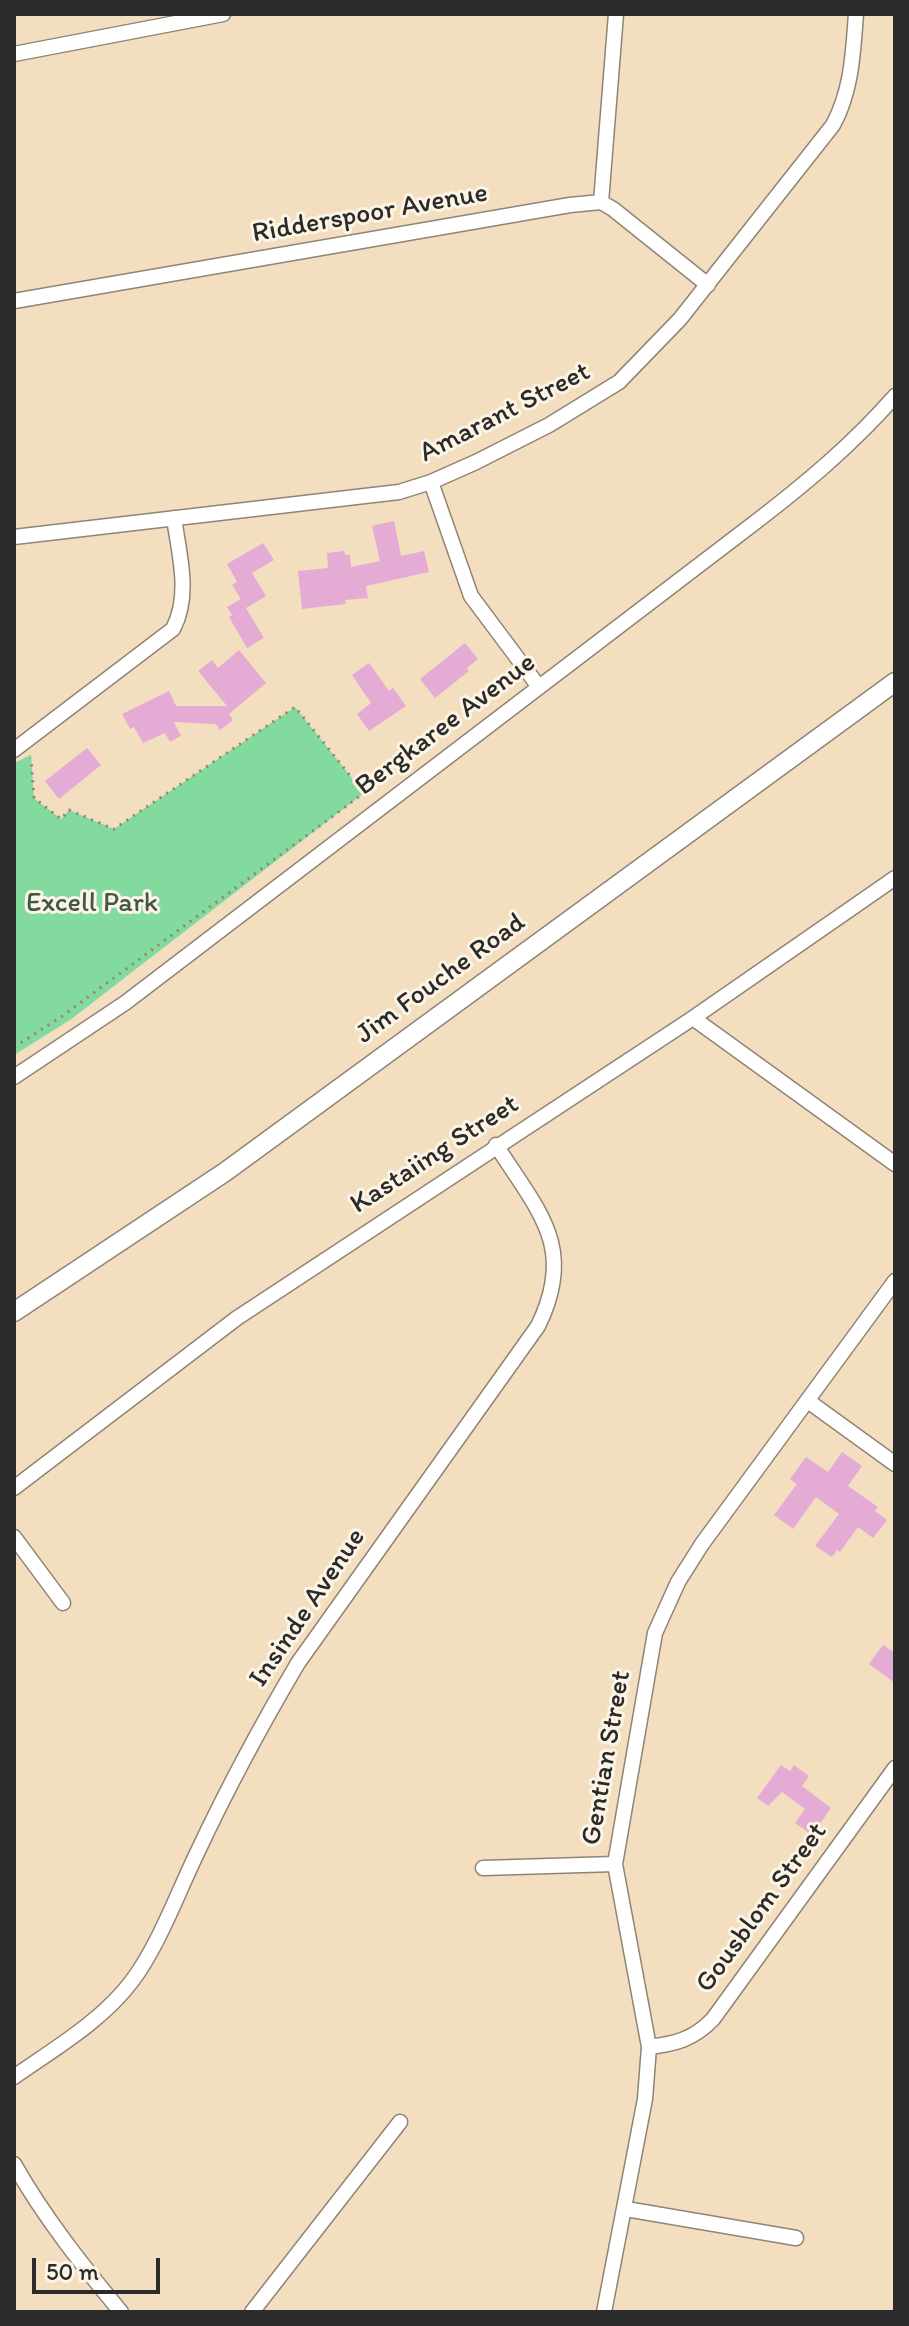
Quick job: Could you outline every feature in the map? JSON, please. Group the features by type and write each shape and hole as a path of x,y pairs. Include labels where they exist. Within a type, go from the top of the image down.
{"street":[{"path":"14,54 223,14"},
{"path":"616,14 601,202 627,218 708,285"},
{"name":"Amarant Street","path":"14,537 377,496 431,482 549,425 619,382 671,330 833,125 845,98 851,72 856,14"},
{"name":"Ridderspoor Avenue","path":"14,301 601,202"},
{"name":"Bergkaree Avenue","path":"14,1077 125,1003 820,473 863,433 895,396"},
{"path":"431,482 471,596 539,687"},
{"path":"14,750 173,629 181,614 183,598 174,518"},
{"name":"Jim Fouche Road","path":"14,1312 225,1172 895,682"},
{"name":"Kastaiing Street","path":"14,1488 237,1318 693,1018 895,878"},
{"path":"693,1018 895,1164"},
{"name":"Insinde Avenue","path":"14,2077 111,2004 133,1980 263,1723 298,1663 538,1326 553,1292 556,1257 541,1216 496,1145"},
{"name":"Gentian Street","path":"604,2312 626,2209 648,2076 649,2047 615,1864 655,1633 663,1612 702,1544 895,1281"},
{"path":"808,1401 895,1464"},
{"path":"14,1537 63,1603"},
{"name":"Gousblom Street","path":"649,2047 681,2042 704,2029 713,2019 895,1768"},
{"path":"483,1868 615,1864"},
{"path":"252,2312 400,2122"},
{"path":"14,2164 84,2267 121,2312"},
{"path":"626,2209 796,2238"}],"path":[{"path":"14,1047 61,1017 364,793 295,707 114,829 69,810 61,819 34,798 31,755"}],"green space":[{"name":"Excell Park","path":"295,707 364,793 70,1020 14,1055 14,763 31,755 34,798 61,819 69,810 114,829"}],"building":[{"path":"394,521 401,556 424,551 429,572 366,586 368,598 302,609 298,571 328,568 327,553 344,551 345,555 350,555 351,567 380,561 372,526"},
{"path":"263,543 274,560 252,573 266,596 246,608 264,638 247,648 229,617 232,615 227,607 241,599 232,585 237,582 227,564"},
{"path":"465,643 478,659 467,668 469,671 435,698 420,679"},
{"path":"239,650 266,683 229,714 233,720 220,730 216,724 174,722 181,736 170,742 165,733 143,743 134,727 130,729 122,714 169,691 176,706 227,706 198,671 212,660 218,668"},
{"path":"369,663 389,691 393,688 406,706 369,731 357,714 371,703 352,675"},
{"path":"87,748 101,765 59,799 45,781"},
{"path":"842,1452 862,1466 848,1486 878,1507 875,1511 887,1520 873,1538 858,1527 840,1552 837,1550 832,1557 815,1546 839,1514 816,1497 793,1529 774,1515 797,1484 790,1479 806,1457 828,1472"},
{"path":"883,1645 895,1653 895,1683 869,1664"},
{"path":"781,1765 790,1771 794,1765 809,1776 802,1786 831,1808 812,1835 795,1823 805,1809 782,1792 768,1806 757,1798"}]}
